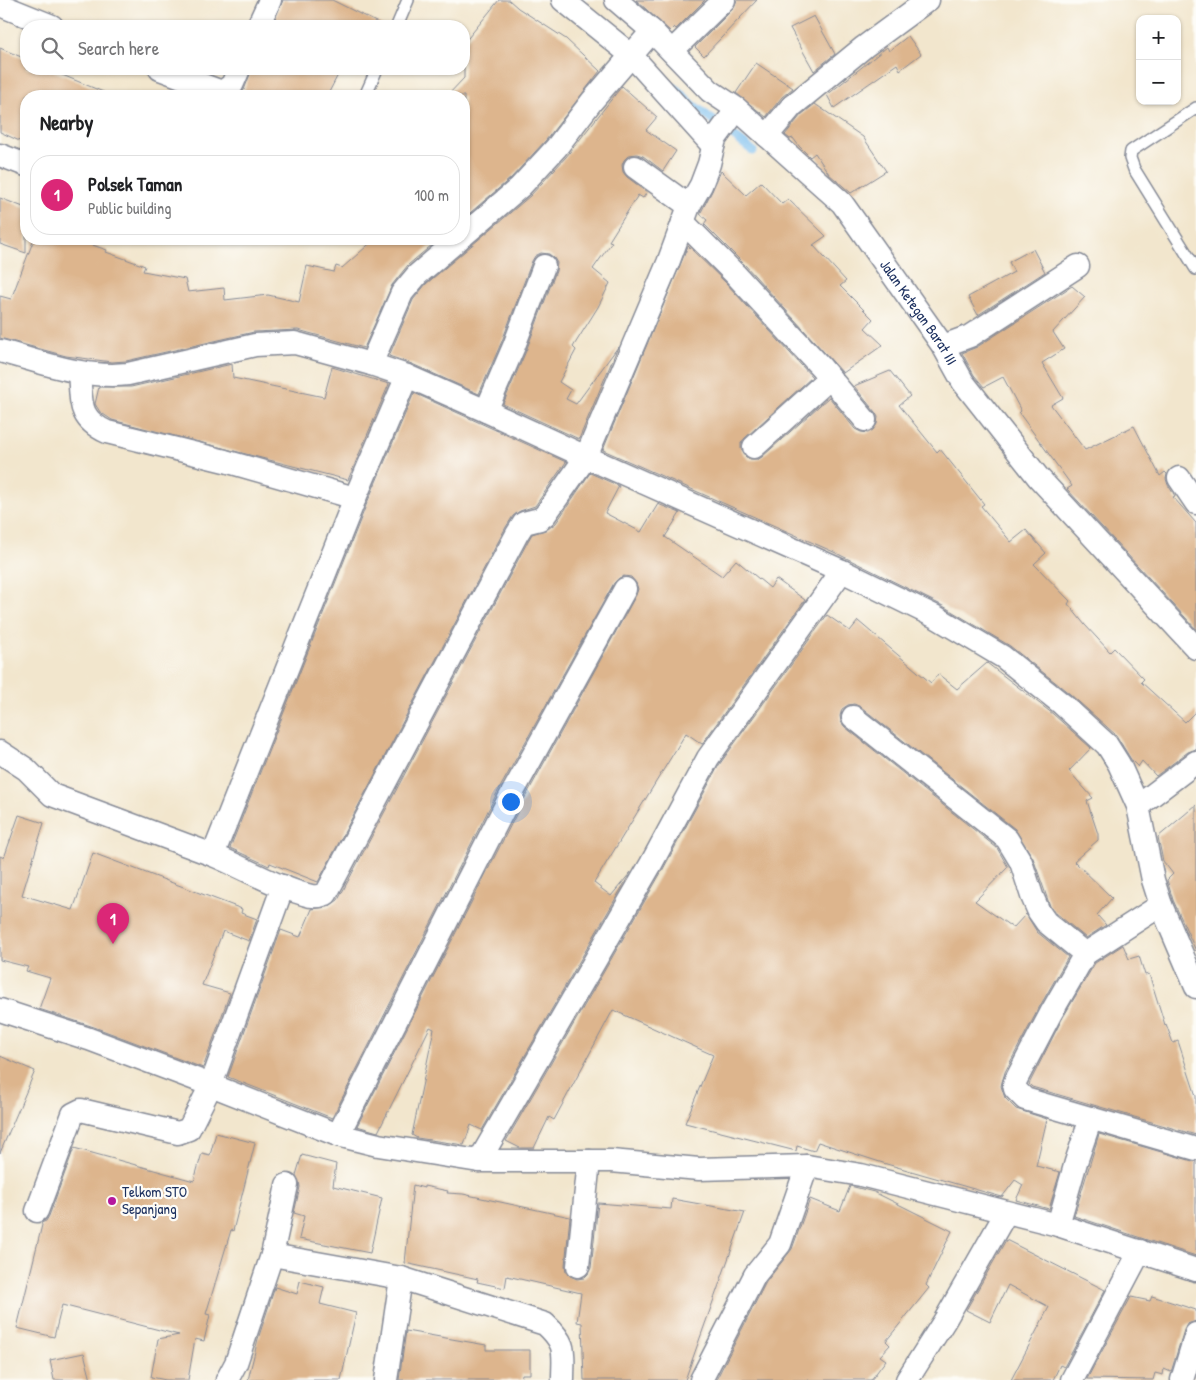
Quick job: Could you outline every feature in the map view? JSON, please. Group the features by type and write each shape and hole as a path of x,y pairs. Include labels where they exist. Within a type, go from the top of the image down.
{"street":[{"path":"261,20 270,0"},
{"path":"0,752 26,769 52,795 213,855 282,886 313,896 326,894 517,534 524,524 546,515 586,458 723,129 641,43 563,0"},
{"name":"Jalan Ketegan Barat III","path":"616,0 641,43 672,51 710,91 723,129 767,136 842,203 942,346 964,382 1038,477 1196,648"},
{"path":"672,51 724,0"},
{"path":"767,136 792,106 864,47 928,0"},
{"path":"0,5 37,20"},
{"path":"470,230 520,187 556,148 592,101 641,43"},
{"path":"175,75 211,90"},
{"path":"226,90 232,85 236,75"},
{"path":"0,155 20,163"},
{"path":"635,167 686,214 735,274 820,366 865,420"},
{"path":"371,364 402,293 417,275 452,245"},
{"path":"486,411 514,346 544,266"},
{"path":"942,346 975,333 1078,266"},
{"path":"0,351 79,373 115,376 255,345 295,343 371,364 407,376 486,411 586,458 842,571 936,617 1003,658 1054,698 1107,745 1119,764 1138,806 1153,880 1161,905 1196,986"},
{"path":"79,373 84,414 94,426 107,432 225,461 355,498"},
{"path":"213,855 355,498 407,376"},
{"path":"754,447 830,378"},
{"path":"1179,478 1196,503"},
{"path":"479,1161 651,864 708,758 842,571"},
{"path":"338,1135 509,799 625,589"},
{"path":"852,717 1007,839 1022,862 1039,912 1046,922 1085,954"},
{"path":"1138,806 1196,762"},
{"path":"37,1211 73,1114 81,1110 178,1133 190,1129 212,1085 282,886"},
{"path":"1161,905 1085,954 1051,1013 1014,1084 1015,1089 1024,1099 1196,1149"},
{"path":"0,1010 88,1039 212,1085 338,1135 378,1145 479,1161 611,1161 699,1170 807,1166 861,1175 1058,1225 1196,1270"},
{"path":"1058,1225 1091,1118"},
{"path":"578,1266 589,1161"},
{"path":"700,1380 755,1275 780,1244 807,1166"},
{"path":"227,1380 236,1363 272,1254 287,1185"},
{"path":"907,1380 945,1320 1006,1213"},
{"path":"1072,1380 1140,1251"},
{"path":"272,1254 401,1278 545,1324 559,1338 563,1347 563,1380"},
{"path":"386,1380 401,1278"},
{"path":"1182,1380 1196,1334"}],"lane":[{"path":"399,20 408,0"},
{"path":"368,90 374,75"},
{"path":"1196,108 1131,150 1130,158 1134,169 1196,269"}],"building":[{"path":"283,0 332,0 372,20 275,20"},
{"path":"499,0 509,0 518,8 566,39 600,71 546,140 511,178 470,213 470,90 453,90 464,78 464,75 470,75 470,36"},
{"path":"636,0 705,0 676,29 674,27 670,31"},
{"path":"737,0 757,0 704,56 695,47 733,9"},
{"path":"814,16 835,54 814,71 790,28"},
{"path":"908,36 921,54 900,70 897,64 834,108 827,95 887,47 889,51"},
{"path":"0,48 20,56 20,75 62,75 99,90 20,90 20,141 0,132"},
{"path":"756,63 793,88 782,97 766,117 736,93"},
{"path":"250,75 338,75 330,90 244,90"},
{"path":"622,86 657,117 646,130 676,151 663,171 643,156 637,154 629,155 622,165 623,172 627,177 647,192 643,198 638,195 609,241 612,242 593,269 610,283 598,307 573,347 576,350 559,382 571,390 566,399 576,404 618,347 579,439 503,404 526,351 556,271 557,263 549,254 541,253 535,256 532,261 502,341 479,394 412,364 389,356 413,300 426,284 530,196 566,157"},
{"path":"815,104 863,137 886,171 851,193 829,174 815,153 810,157 793,138 790,139 785,135 801,115"},
{"path":"721,171 746,195 761,182 782,204 788,199 826,236 813,245 846,281 840,286 873,319 865,328 883,345 843,373 745,265 704,224 707,220 700,214"},
{"path":"0,198 20,206 20,245 26,245 26,253 0,244"},
{"path":"32,245 92,245 145,266 143,271 185,279 188,292 224,288 225,300 268,295 299,302 307,266 334,272 336,266 342,268 368,245 432,245 408,265 392,285 364,348 298,330 254,332 126,361 112,362 66,356 0,338 0,296 11,299"},
{"path":"688,246 726,283 812,377 745,438 741,443 741,449 745,456 750,460 757,460 762,457 829,397 855,429 868,433 877,424 878,417 854,386 890,371 910,396 899,405 937,452 940,449 984,504 981,506 1011,542 1026,530 1046,553 1034,564 1070,601 1068,604 1085,625 1110,652 1114,648 1144,679 1141,682 1185,722 1196,711 1196,749 1188,752 1156,776 1142,761 1138,767 1132,761 1116,735 1070,694 1010,646 943,606 836,553 603,450"},
{"path":"1033,249 1045,272 978,315 968,297 1014,272 1009,262"},
{"path":"1072,286 1085,297 1053,332 1064,349 1042,363 1063,398 1051,405 1085,450 1134,426 1160,476 1165,472 1167,474 1166,479 1175,496 1173,497 1196,523 1196,629 1067,489 1072,486 1019,413 1021,411 1003,377 984,387 974,375 962,353 977,347"},
{"path":"232,364 233,378 324,397 332,367 389,384 348,480 112,420 100,412 95,404 99,387 131,387"},
{"path":"414,393 566,462 535,506 520,511 513,516 506,527 318,882 270,863 269,866 230,848 367,503"},
{"path":"590,473 619,486 605,513 641,532 658,504 680,513 665,537 722,576 736,560 770,588 776,579 805,600 702,744 686,733 594,883 611,896 631,872 482,1130 471,1125 464,1145 417,1138 412,1135 434,1029 430,1027 378,1132 357,1126 521,805 636,595 638,589 631,577 624,576 614,583 497,793 332,1118 228,1077 281,930 300,937 312,909 328,907 338,900 532,534 548,529 556,523"},
{"path":"827,615 850,631 858,621 931,683 938,674 957,689 987,663 1053,714 1091,748 1069,771 1093,798 1087,801 1098,834 1098,840 1074,861 1112,898 1097,915 1106,925 1086,938 1050,906 1033,858 1015,829 861,707 854,704 848,705 842,709 840,716 841,722 845,727 997,848 1008,867 975,901 1013,928 1026,914 1037,932 1068,957 1005,1072 1001,1086 1005,1098 1016,1109 1047,1119 1036,1166 1060,1172 1049,1209 1016,1200 1023,1185 1015,1180 1002,1197 883,1163 818,1142 814,1151 797,1146 796,1151 685,1123 713,1055 613,1010 554,1120 549,1117 534,1148 520,1148 506,1141 662,871 719,765"},
{"path":"1196,805 1196,951 1173,900 1167,880 1173,874 1163,861 1158,837"},
{"path":"19,815 44,823 22,895 73,910 93,853 242,909 241,913 257,919 249,941 223,931 202,985 230,993 203,1068 94,1027 39,1009 50,978 26,971 28,967 0,960 0,856 4,858"},
{"path":"1123,945 1129,959 1139,956 1145,975 1149,974 1165,1025 1173,1043 1178,1041 1196,1096 1196,1135 1032,1087 1029,1084 1062,1019 1095,963"},
{"path":"0,1056 35,1071 0,1153"},
{"path":"216,1133 255,1143 233,1231 231,1230 206,1314 210,1315 204,1341 195,1339 188,1380 166,1380 151,1377 158,1339 179,1335 62,1305 54,1337 17,1328 41,1223 46,1221 49,1216 74,1148 194,1181 202,1153 210,1155"},
{"path":"1099,1134 1196,1162 1196,1256 1074,1216"},
{"path":"302,1155 336,1164 333,1186 382,1198 370,1253 299,1239 304,1216 294,1213 300,1187 296,1175"},
{"path":"413,1185 570,1217 565,1265 566,1272 577,1279 584,1278 591,1268 598,1203 671,1209 672,1199 745,1212 685,1380 584,1380 582,1323 577,1322 581,1293 507,1276 505,1288 477,1282 478,1279 405,1263"},
{"path":"850,1186 874,1192 952,1231 926,1285 929,1288 886,1341 890,1345 880,1356 886,1360 871,1380 716,1380 766,1282 792,1249 810,1199 840,1211"},
{"path":"1006,1240 1105,1290 1064,1367 1060,1365 1053,1380 1011,1380 1049,1307 1008,1285 990,1322 966,1310"},
{"path":"300,1281 324,1287 320,1304 356,1313 341,1380 248,1380 258,1339 275,1287 297,1294"},
{"path":"1152,1296 1196,1310 1196,1321 1187,1324 1184,1330 1171,1372 1164,1369 1163,1375 1155,1373 1153,1380 1087,1379 1131,1297 1150,1301"},
{"path":"406,1331 486,1345 486,1350 530,1350 530,1374 522,1374 521,1380 399,1380"},
{"path":"84,1353 91,1380 54,1380 50,1360"}],"waterway":[{"path":"675,88 692,104 753,151"}],"place":[{"name":"Polsek Taman","path":"113,944"},
{"name":"Telkom STO Sepanjang","path":"112,1201"}]}
